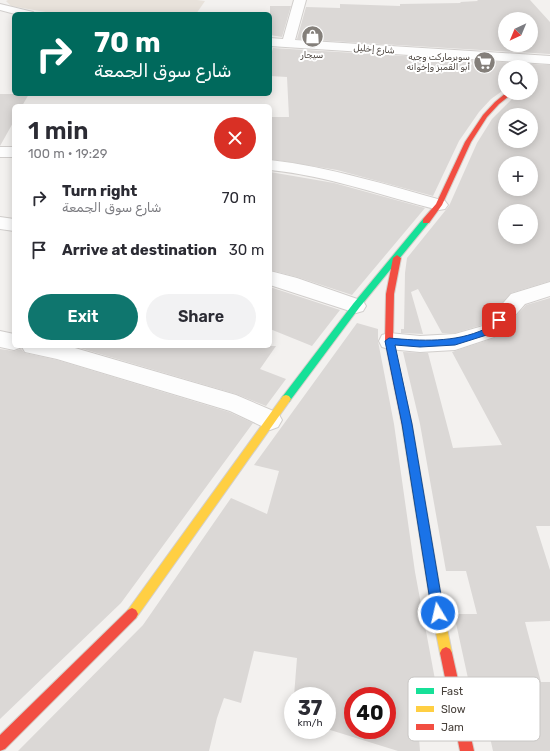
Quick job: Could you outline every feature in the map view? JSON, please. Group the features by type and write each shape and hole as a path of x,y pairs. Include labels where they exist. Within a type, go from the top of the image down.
{"street":[{"path":"288,43 300,0"},
{"path":"0,7 21,12"},
{"name":"شارع إخليل","path":"272,42 498,62"},
{"name":"شارع إخليل","path":"538,64 550,60"},
{"path":"0,744 132,614 270,420 356,306 439,205 468,142 485,116 501,100"},
{"path":"0,152 12,152"},
{"path":"272,165 289,166 346,179 439,205"},
{"path":"0,223 12,225"},
{"path":"398,255 390,294 389,341 407,424 438,613 452,677"},
{"path":"272,278 290,283 356,306"},
{"path":"389,341 420,344 455,342 490,331 518,299 550,289"},
{"path":"0,340 12,342"},
{"path":"42,348 57,351 236,404 270,420"},
{"path":"466,741 468,751"}],"shaded area":[{"path":"6,1 205,1 197,12 46,12 11,6"}],"building":[{"path":"477,0 530,0 550,22 550,54 516,52 538,52 538,12 498,12 498,51 297,39 306,7 340,8 340,4 400,6 400,4 461,3 460,2 478,1"},
{"path":"270,6 291,6 282,37 272,35 272,12 270,12"},
{"path":"273,48 498,62 498,94 479,112 459,141 433,196 337,170 272,159 272,117 289,117 287,77 272,76"},
{"path":"538,64 550,65 550,281 511,293 482,325 455,333 442,333 418,289 411,292 423,334 401,333 401,329 404,329 405,273 407,258 449,206 477,143 492,119 498,113 498,148 538,148 538,108 503,108 511,100 538,100"},
{"path":"0,94 28,96 23,104 12,104 12,125 0,146"},
{"path":"272,172 334,183 425,208 352,295 272,271"},
{"path":"272,288 340,310 312,346 272,330"},
{"path":"550,298 550,526 536,526 550,570 550,621 525,622 540,677 468,677 454,614 477,614 466,571 446,571 420,424 403,352 428,353 453,448 502,445 452,352 497,337 526,305"},
{"path":"357,323 378,329 378,341 394,424 415,572 435,677 408,677 408,741 419,741 420,751 398,751 359,739 396,739 396,687 344,687 344,734 336,732 336,687 295,687 297,658 254,651 241,703 224,698 217,718 209,751 18,751 143,625 231,498 267,514 279,471 254,465"},
{"path":"272,346 276,346 260,369 286,379 266,406 236,394 80,348 272,348"},
{"path":"0,349 14,351 21,349 25,353 57,360 229,412 253,423 121,603 0,719"},
{"path":"540,678 541,682 550,682 550,751 493,751 491,741 540,741"}],"traffic: fast":[{"path":"286,399 356,306 426,221"}],"traffic: slow":[{"path":"132,614 286,399"},
{"path":"407,425 446,653"}],"traffic: jam":[{"path":"426,221 439,205 468,142 485,116 501,100"},
{"path":"397,258 390,294 389,341 407,425"},
{"path":"0,744 132,614"},
{"path":"446,653 451,677"},
{"path":"465,741 467,751"}],"place":[{"name":"سيجار","path":"312,36"},
{"name":"سوبرماركت وجيه أبو القمبز وإخوانه","path":"485,62"}],"route":[{"path":"438,613 407,424 389,341 420,344 455,342 490,331 499,320"}]}
